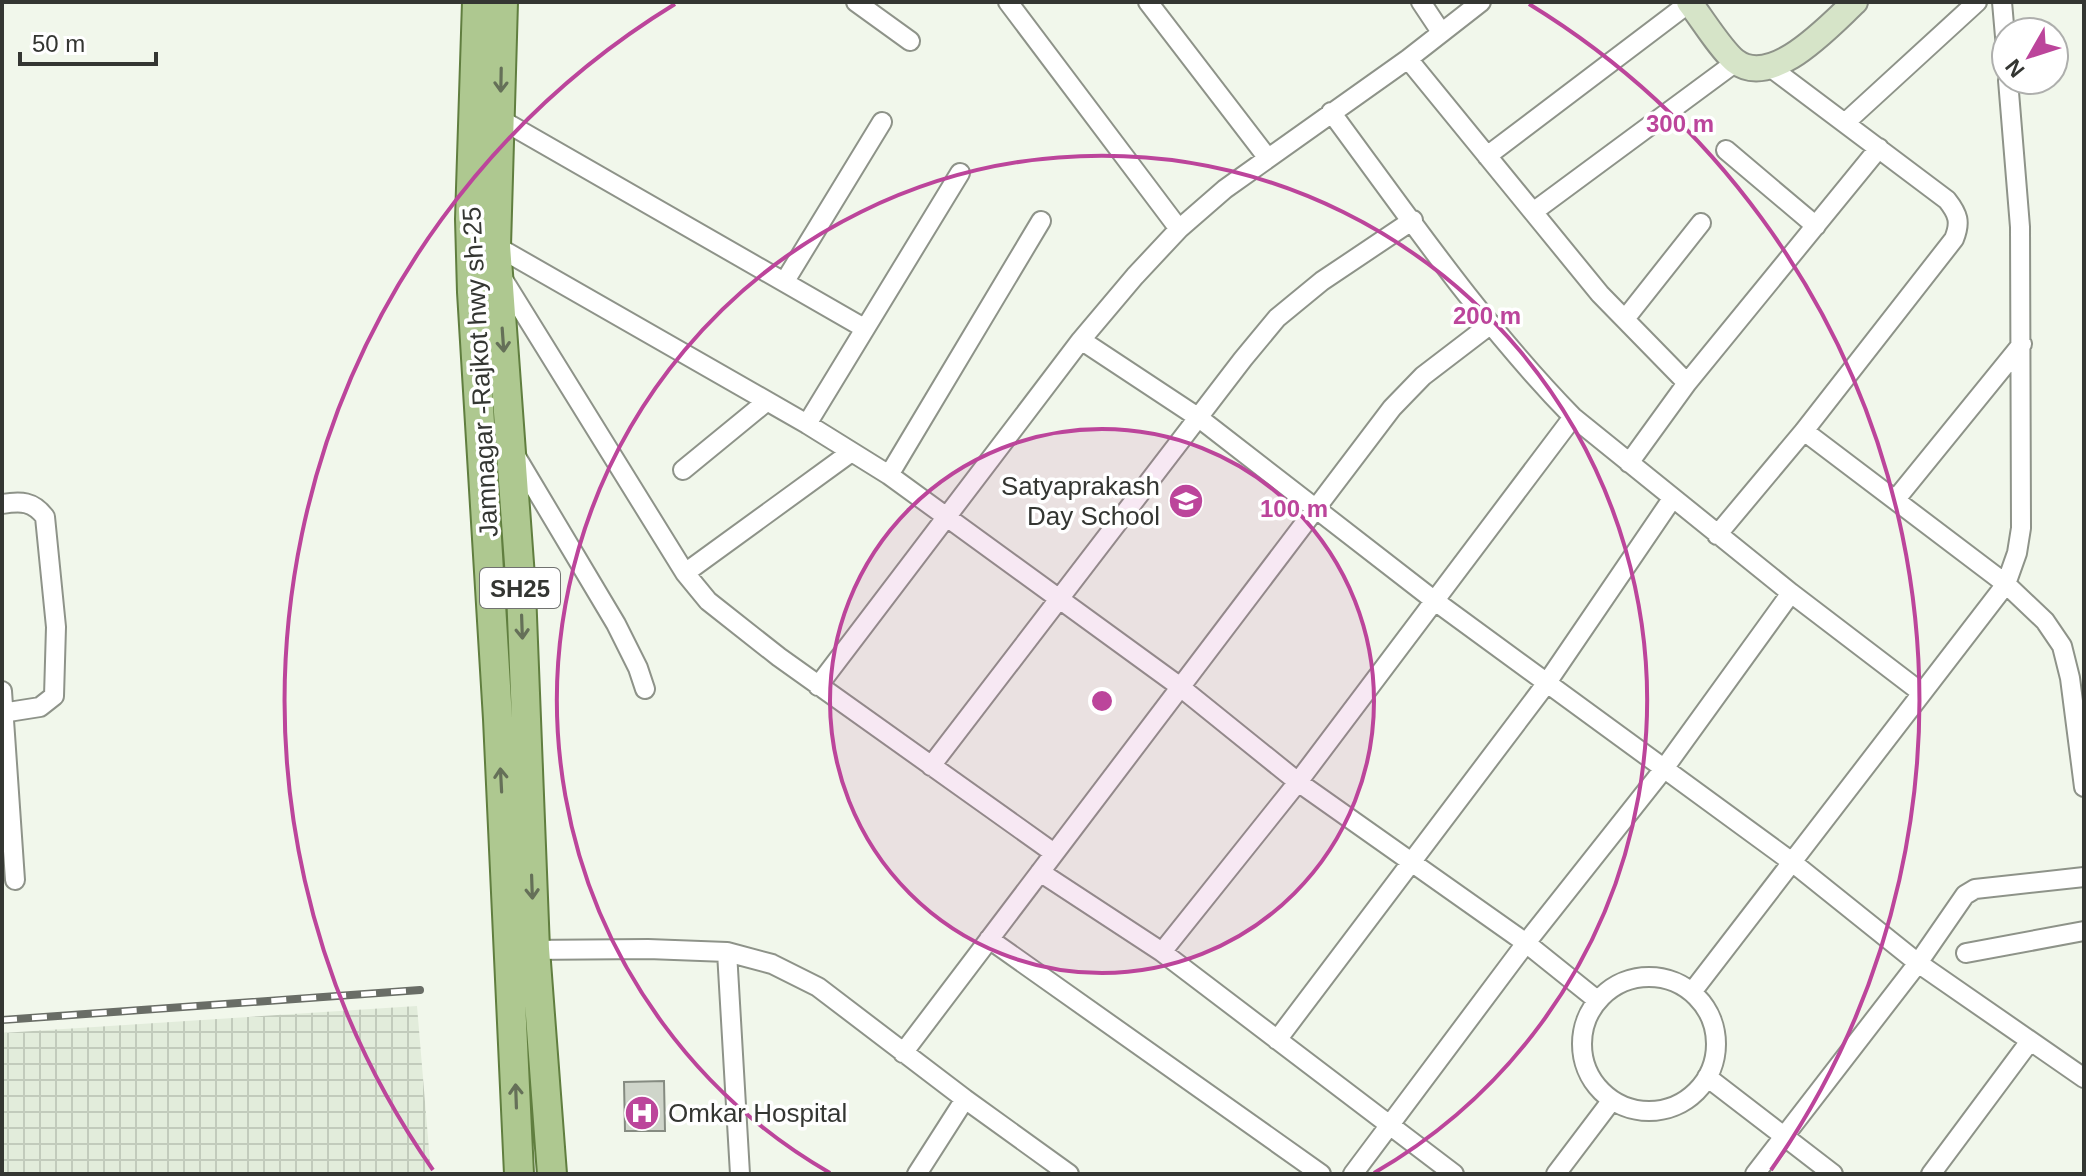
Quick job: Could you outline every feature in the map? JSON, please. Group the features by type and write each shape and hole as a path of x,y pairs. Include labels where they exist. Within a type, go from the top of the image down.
{"main road":[{"name":"Jamnagar -Rajkot hwy sh-25","path":"477,2 522,950 519,1174"},
{"name":"SH25","path":"503,2 500,119 489,252 511,448 521,591 522,950 552,1174"},
{"path":"1689,2 1736,62 1754,68 1770,67 1790,58 1855,2"}],"street":[{"path":"856,2 910,41"},
{"path":"1008,2 1179,229"},
{"path":"1148,2 1267,157"},
{"path":"1421,2 1441,32"},
{"path":"818,686 1081,340 1179,229 1267,157 1408,59 1481,2"},
{"path":"1487,156 1689,2"},
{"path":"1846,122 1977,2"},
{"path":"1408,59 1600,294 1687,383"},
{"path":"1533,212 1736,62"},
{"path":"1717,535 1804,431 1954,239 1959,226 1957,214 1947,200 1770,67"},
{"path":"1692,992 2006,584 2017,553 2021,528 2022,344 2020,227 2009,96"},
{"path":"1331,112 1491,324 1545,389 1573,417 1717,535 1922,693"},
{"path":"500,119 864,328"},
{"path":"785,281 882,122"},
{"path":"1629,463 1687,383 1879,148"},
{"path":"1726,150 1816,226"},
{"path":"807,424 960,173"},
{"path":"931,766 1277,318 1322,281 1413,220"},
{"path":"889,475 1041,221"},
{"path":"1625,319 1701,223"},
{"path":"489,252 807,424 889,475 1179,686 1298,782 1526,943 1597,1000"},
{"path":"489,252 685,573 708,601 818,686 1054,853"},
{"path":"903,1053 1392,408 1423,376 1491,324"},
{"path":"1081,340 1199,418 1435,601 1792,862 1918,963 2084,1078"},
{"path":"1896,499 2022,344"},
{"path":"683,470 766,402"},
{"path":"1162,952 1298,782 1573,417"},
{"path":"1804,431 2006,584 2045,621 2062,646 2070,678 2084,787"},
{"path":"511,448 616,624 645,689"},
{"path":"685,573 850,453"},
{"path":"1277,1040 1546,684 1672,499"},
{"path":"2,504 31,503 45,517 56,627 54,696 40,707 3,713"},
{"path":"1353,1174 1526,943 1663,770 1791,593"},
{"path":"2,691 15,880"},
{"path":"1040,872 1162,952 1454,1174"},
{"path":"1755,1174 1918,963 1969,891 2084,877"},
{"path":"1966,953 2084,931"},
{"path":"989,939 1321,1174"},
{"path":"522,950 727,952 772,964 818,987 1069,1174"},
{"path":"727,952 740,1174"},
{"path":"1653,976 1674,981 1692,992 1713,1023 1716,1041 1714,1060 1694,1095 1664,1109 1632,1109 1612,1100 1595,1084 1585,1064 1581,1042 1585,1019 1597,1000 1613,986 1632,978 1653,976"},
{"path":"1931,1174 2030,1041"},
{"path":"1707,1077 1833,1174"},
{"path":"917,1174 965,1099"},
{"path":"1556,1174 1612,1100"}],"shaded area":[{"path":"417,1006 431,1174 2,1174 2,1033"}],"building":[{"path":"664,1081 665,1131 625,1131 624,1082"}],"railway":[{"path":"2,1020 420,990"}],"place":[{"name":"Satyaprakash Day School","path":"1186,501"},
{"name":"Omkar Hospital","path":"642,1113"}]}
